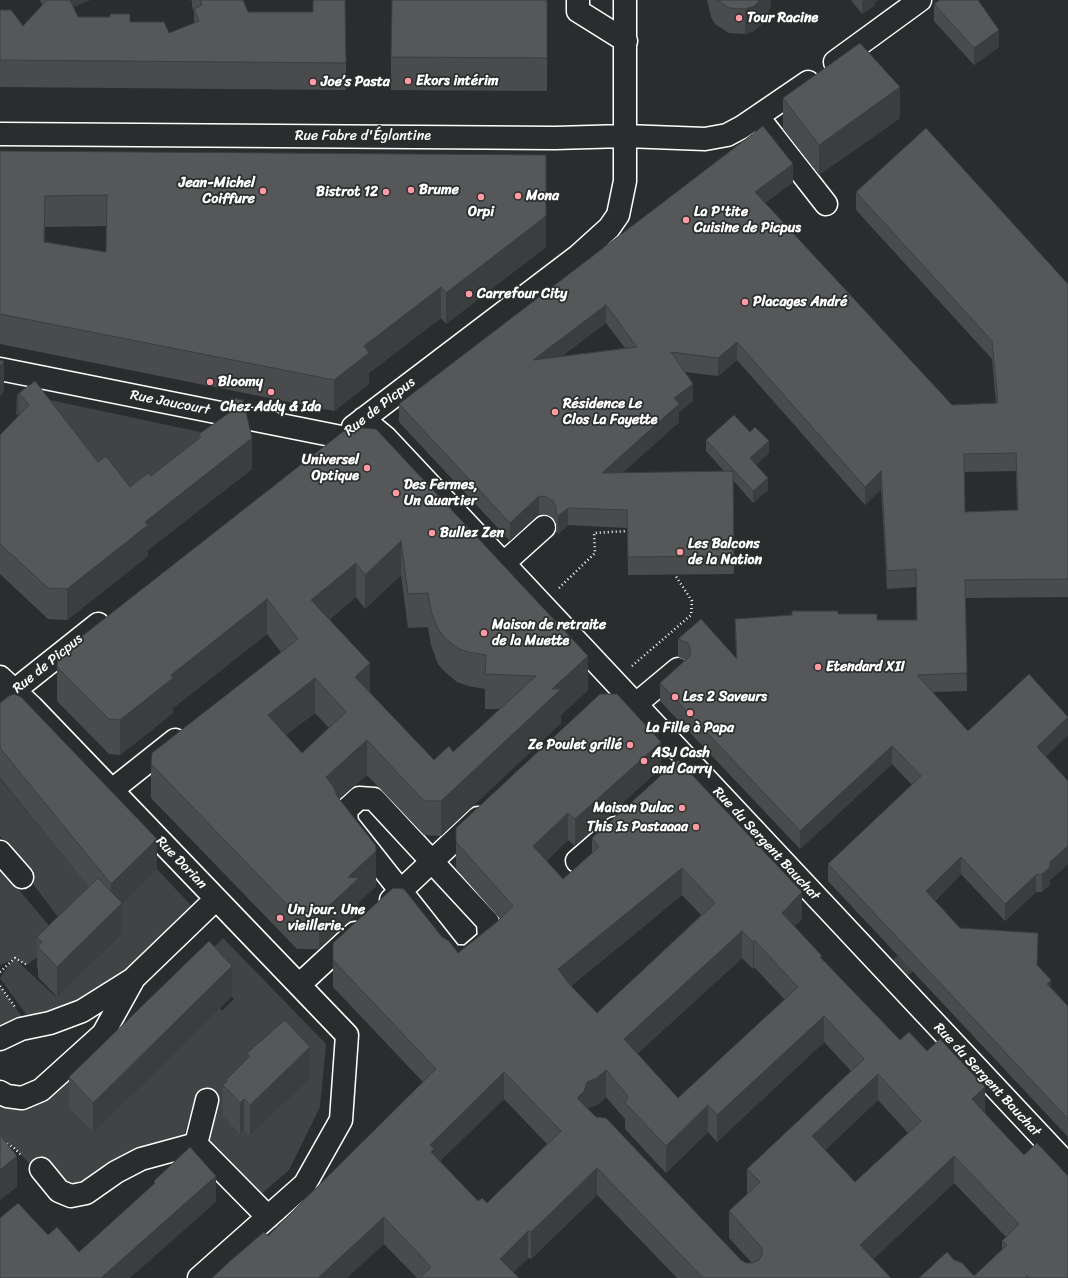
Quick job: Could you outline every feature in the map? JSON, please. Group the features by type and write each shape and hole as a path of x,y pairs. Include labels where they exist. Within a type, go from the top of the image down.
{"street":[{"path":"578,0 578,11 626,41"},
{"name":"Rue de Picpus","path":"322,452 363,419 578,256 608,228 618,215 625,181 625,0"},
{"path":"826,204 758,117 920,0"},
{"name":"Rue Fabre d'Églantine","path":"0,134 548,138 625,136 705,139 727,135 758,117"},
{"name":"Rue Jaucourt","path":"0,369 341,438"},
{"name":"Rue du Sergent Bauchat","path":"363,419 386,438 504,563 624,677 636,704 681,768 1068,1165"},
{"path":"504,563 544,527"},
{"name":"Rue de Picpus","path":"5,690 114,612"},
{"path":"636,704 678,668"},
{"path":"601,702 624,677"},
{"name":"Rue Dorian","path":"5,690 112,790 347,1035 341,1120 305,1184 268,1217"},
{"path":"112,790 190,729"},
{"path":"359,798 374,799 432,861 488,922 489,939 468,957 452,956 400,890 347,823 346,810 359,798"},
{"path":"299,985 494,802"},
{"path":"577,861 630,814"},
{"path":"0,852 22,877"},
{"path":"0,1038 21,1029 50,1023 82,1011 134,979 216,899"},
{"path":"0,1092 7,1096 22,1098 41,1090 103,1034 134,979"},
{"path":"196,1144 206,1100"},
{"path":"196,1144 268,1217 199,1278"},
{"path":"40,1169 58,1191 71,1196 86,1193 116,1172 141,1159 196,1144"}],"path":[{"path":"557,590 595,553 594,533 627,531"},
{"path":"624,677 691,615 692,601 675,574"},
{"path":"0,972 15,958 26,965"},
{"path":"0,1148 7,1144 13,1147 23,1157"}],"shaded area":[{"path":"17,393 219,436 129,516 35,411 16,415"},
{"path":"0,779 102,902 68,930 30,880 33,877 0,836"},
{"path":"0,867 60,939 27,965 16,960 56,997 107,919 157,869 199,914 82,1011 28,1017 0,978 14,959 0,965"},
{"path":"223,938 326,1044 320,1107 289,1170 253,1201 196,1144 197,1096 183,1138 85,1186 65,1182 32,1166 13,1147 7,1144 0,1148 0,1103 70,1077 69,1108 93,1133 220,1008 222,1011 234,999 199,963"},
{"path":"0,986 24,1020 0,1029"}],"building":[{"path":"47,0 70,0 78,17 110,17 110,14 130,14 130,22 164,22 169,33 199,21 194,9 202,5 200,0 243,0 248,12 313,12 313,0 345,0 346,63 0,60 0,10 11,10 23,26"},
{"path":"392,0 547,0 547,58 391,57"},
{"path":"717,0 760,0 754,6 745,9 729,8"},
{"path":"940,0 978,0 999,30 974,48 934,4"},
{"path":"860,43 900,87 819,145 783,98"},
{"path":"763,126 793,164 755,192 952,405 998,403 992,341 856,192 926,128 1068,284 1068,579 965,580 967,673 917,675 968,731 1029,674 1068,717 1037,747 1068,781 1068,846 1050,862 1050,867 1042,874 1036,875 1005,904 961,857 926,891 960,928 1038,933 1037,965 1051,980 1047,984 1068,1006 1068,1119 828,864 921,776 892,746 800,831 660,683 690,656 688,643 678,639 701,619 737,659 735,619 792,615 792,611 838,611 838,614 877,614 877,620 917,620 916,569 887,571 881,471 865,487 737,342 718,358 671,352 693,384 674,398 679,404 602,473 733,471 734,556 628,557 627,510 568,508 558,516 553,501 547,497 539,496 510,523 399,404","holes":["606,305 637,347 533,360","1016,453 1018,510 965,512 964,454"]},
{"path":"0,151 546,155 546,216 446,293 441,287 364,346 369,353 334,380 0,314","holes":["107,195 106,252 44,242 45,196"]},
{"path":"0,360 4,361 0,367"},
{"path":"35,381 98,462 106,456 130,487 148,473 151,476 201,437 199,434 229,413 232,398 243,400 252,438 145,522 148,525 67,589 48,588 0,544 0,435 29,405 19,393"},
{"path":"734,415 750,432 755,427 769,441 750,458 768,478 753,491 706,440"},
{"path":"349,427 376,429 588,656 552,689 561,689 441,801 424,801 367,740 326,777 334,788 337,796 376,846 376,851 348,877 359,878 319,915 297,915 151,764 152,753 298,639 267,599 171,675 173,678 120,720 109,719 57,667 58,655","holes":["401,541 408,594 428,593 431,611 438,629 445,638 457,648 468,652 486,655 485,674 536,676 453,752 449,746 434,760 355,677 370,663 311,600 356,563 365,575","315,678 346,712 302,753 268,715"]},
{"path":"14,694 21,697 157,839 111,884 0,748 0,703"},
{"path":"600,694 617,694 661,742 575,819 568,813 533,846 563,879 599,847 592,838 678,760 802,892 782,913 822,956 820,957 900,1040 909,1032 927,1051 940,1039 985,1087 972,1099 993,1122 1024,1155 1037,1143 1068,1176 1068,1278 1029,1278 1027,1276 1025,1278 919,1278 947,1252 954,1260 962,1263 974,1276 1007,1245 1002,1241 1019,1224 954,1156 860,1245 891,1278 703,1278 597,1168 531,1232 528,1231 500,1259 519,1278 420,1278 431,1267 384,1217 318,1278 212,1278 264,1232 268,1236 436,1069 333,960 333,943 393,888 404,889 442,937 449,941 458,953 497,922 513,906 456,842 456,828","holes":["682,868 715,903 597,1013 570,985 558,969","742,931 753,942 754,940 798,987 678,1098 624,1039","824,1016 864,1059 747,1169 760,1182 729,1211 762,1248 762,1254 759,1260 753,1263 746,1263 741,1260 606,1118 596,1117 577,1098 584,1091 587,1082 597,1078 606,1070 628,1096 625,1103 666,1146 708,1105 717,1115","504,1072 561,1131 487,1203 482,1198 478,1201 431,1152 434,1149 430,1145","878,1074 921,1121 855,1182 812,1136"]},
{"path":"98,878 122,903 57,967 38,947 42,942 37,937"},
{"path":"209,941 232,966 93,1103 69,1077"},
{"path":"285,1020 310,1047 250,1105 244,1099 240,1103 223,1085 227,1081 226,1080 250,1056 247,1053"},
{"path":"0,1135 17,1156 0,1170"},
{"path":"190,1147 216,1176 101,1278 0,1278 0,1218 18,1203 48,1235 57,1227 79,1252 155,1183 154,1181"}],"tunnel":[{"path":"890,977 927,944"}],"place":[{"name":"Tour Racine","path":"739,18"},
{"name":"Ekors intérim","path":"408,81"},
{"name":"Joe’s Pasta","path":"313,82"},
{"name":"Brume","path":"411,190"},
{"name":"Jean-Michel Coiffure","path":"263,191"},
{"name":"Bistrot 12","path":"386,192"},
{"name":"Mona","path":"518,196"},
{"name":"Orpi","path":"481,197"},
{"name":"La P'tite Cuisine de Picpus","path":"686,220"},
{"name":"Carrefour City","path":"469,294"},
{"name":"Placages André","path":"745,302"},
{"name":"Bloomy","path":"210,382"},
{"name":"Chez Addy & Ida","path":"271,392"},
{"name":"Résidence Le Clos La Fayette","path":"555,412"},
{"name":"Universel Optique","path":"367,468"},
{"name":"Des Fermes, Un Quartier","path":"396,493"},
{"name":"Bullez Zen","path":"432,533"},
{"name":"Les Balcons de la Nation","path":"680,552"},
{"name":"Maison de retraite de la Muette","path":"484,633"},
{"name":"Etendard XII","path":"818,667"},
{"name":"Les 2 Saveurs","path":"675,697"},
{"name":"La Fille à Papa","path":"690,713"},
{"name":"Ze Poulet grillé","path":"630,745"},
{"name":"ASJ Cash and Carry","path":"644,761"},
{"name":"Maison Dulac","path":"682,808"},
{"name":"This Is Pastaaaa","path":"696,827"},
{"name":"Un jour. Une vieillerie.","path":"280,918"}]}
